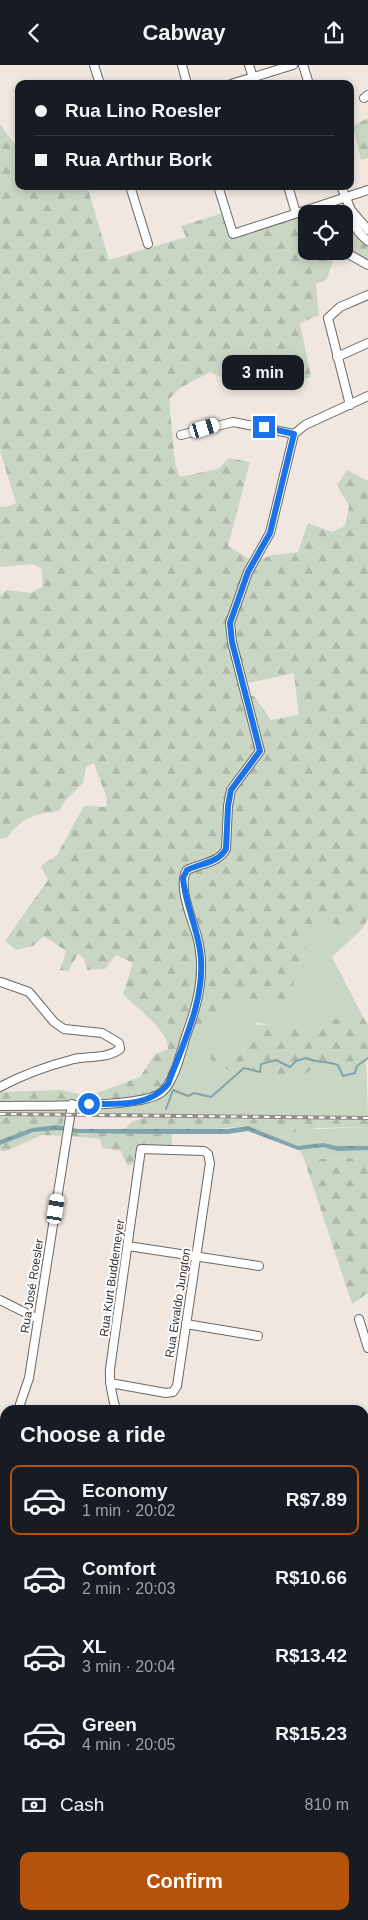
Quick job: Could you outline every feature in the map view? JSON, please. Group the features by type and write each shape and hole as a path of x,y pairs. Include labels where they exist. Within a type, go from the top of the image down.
{"street":[{"path":"94,65 99,80"},
{"path":"182,65 186,80"},
{"path":"249,65 254,80 292,65"},
{"path":"303,65 308,80"},
{"path":"131,190 148,244"},
{"path":"219,190 233,234 296,213 289,190"},
{"path":"342,190 354,215 368,230"},
{"path":"324,205 368,190"},
{"path":"354,215 353,220 357,229 368,241"},
{"path":"353,256 368,265"},
{"path":"350,405 328,318 340,307 368,295"},
{"path":"337,357 368,343"},
{"path":"0,1106 130,1103 157,1095 168,1084 189,1027 200,989 202,970 200,947 186,900 183,878 187,870 218,859 226,849 228,806 231,790 260,751 232,642 230,623 248,572 270,533 294,434 305,425 368,397"},
{"path":"181,435 232,422 294,434"},
{"path":"0,1087 30,1071 76,1059 114,1053 120,1049 119,1043 102,1033 64,1029 54,1022 29,992 1,983"},
{"name":"Rua José Roesler","path":"20,1405 27,1388 72,1104"},
{"name":"Rua Kurt Buddemeyer","path":"115,1405 110,1383 110,1369 142,1149 204,1151 208,1154"},
{"name":"Rua Ewaldo Jungton","path":"110,1383 166,1393 173,1392 176,1386 210,1163 208,1154"},
{"path":"128,1245 259,1267"},
{"path":"0,1300 38,1319"},
{"path":"359,1319 368,1348"},
{"path":"186,1324 258,1336"}],"green space":[{"path":"368,118 368,158 361,160 354,125"},
{"path":"0,124 15,145 15,190 88,190 109,260 186,237 181,226 226,212 233,233 298,212 298,260 333,260 327,279 316,284 319,315 300,323 311,377 276,389 228,380 210,372 180,388 169,399 175,463 180,477 218,469 229,458 250,462 228,546 254,562 272,555 298,552 308,523 332,532 345,526 349,506 337,485 347,470 368,481 368,919 362,929 326,926 307,944 287,1005 243,998 213,1020 189,1027 168,1084 140,1101 0,1106 0,1092 61,1090 83,1095 97,1093 140,1077 155,1054 168,1049 167,1041 163,1034 123,994 133,963 116,955 105,969 87,970 84,958 78,954 68,971 60,970 66,951 44,936 33,946 16,950 5,941 48,880 41,866 57,855 84,806 106,807 107,799 94,763 86,767 83,783 64,802 59,811 30,818 18,825 8,837 0,839 0,595 7,590 31,593 43,586 41,568 32,564 0,567 0,506 6,507 16,503 0,451","holes":["294,673 299,715 271,720 254,696 246,696 243,684"]},
{"path":"344,197 348,205 319,205"},
{"path":"353,215 368,244 368,265 353,256"},
{"path":"326,926 362,929 332,957 362,1015 355,1021 315,1016 314,1030 304,1030 296,1026 285,1030 257,1022 245,1047 238,1056 226,1057 221,1066 227,1072 244,1068 290,1077 304,1074 311,1068 329,1062 338,1065 344,1076 354,1073 357,1066 366,1057 368,1117 0,1114 0,1106 117,1104 189,1027 213,1019 243,998 287,1005 307,944"},
{"path":"362,1015 368,1025 368,1058 357,1066 355,1073 343,1076 338,1065 329,1062 304,1074 290,1077 274,1076 244,1068 234,1075 221,1066 215,1065 209,1056 217,1049 223,1052 226,1057 238,1056 245,1047 243,1028 252,1025 282,1028 296,1026 304,1030 314,1030 315,1016 355,1021"},
{"path":"161,1114 368,1117 368,1127 316,1128 301,1132 290,1132 274,1131 266,1123 202,1126 200,1130 125,1129 133,1121"},
{"path":"0,1115 64,1117 63,1126 32,1128 0,1140"},
{"path":"266,1123 274,1131 368,1127 368,1158 304,1159 298,1146 248,1126 200,1130 202,1126"},
{"path":"46,1130 62,1130 61,1136 42,1135 6,1151 0,1151 0,1145 23,1136"},
{"path":"69,1132 172,1134 171,1148 142,1146 137,1149 132,1165 127,1165 121,1151 102,1148 100,1139 70,1136"},
{"path":"368,1158 368,1293 352,1304 304,1159"}],"water":[{"path":"57,1125 78,1129 227,1129 248,1126 298,1146 323,1143 337,1146 368,1146 368,1150 338,1151 323,1147 298,1150 248,1131 228,1134 145,1134 78,1133 58,1130 34,1132 0,1145 0,1140 32,1128"}],"waterway":[{"path":"166,1109 173,1090 188,1096 194,1093 211,1097 244,1068 260,1072 261,1064 276,1060 290,1067 296,1061 306,1058 338,1065 343,1076 355,1073 357,1066 368,1058"}],"railway":[{"path":"0,1114 368,1118"}],"route":[{"path":"89,1104 130,1103 149,1098 162,1091 168,1084 195,1009 202,970 200,947 186,900 184,874 193,867 218,859 226,849 228,806 231,790 235,782 254,761 260,751 259,740 246,697 239,661 232,642 230,623 231,615 250,567 260,554 270,533 277,512 294,434 264,427"}]}
